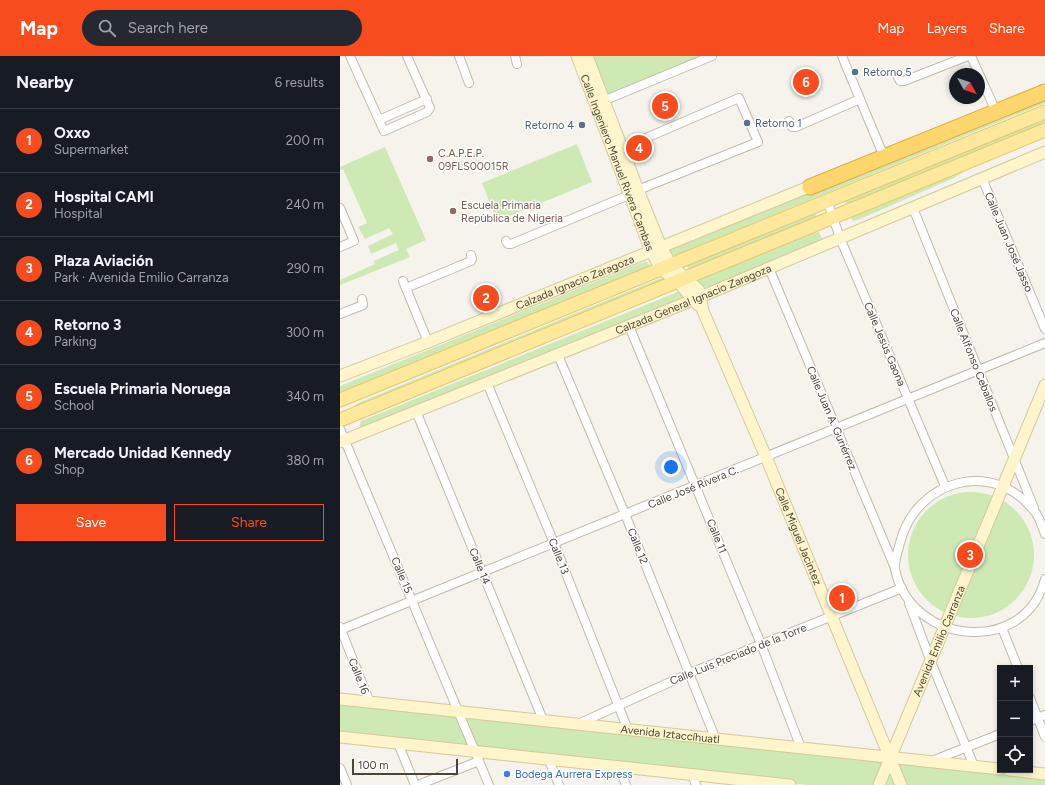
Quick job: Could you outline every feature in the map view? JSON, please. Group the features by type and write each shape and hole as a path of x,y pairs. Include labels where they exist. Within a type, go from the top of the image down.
{"highway":[{"path":"810,187 993,110 1045,92"}],"main road":[{"name":"Calle Ingeniero Manuel Rivera Cambas","path":"577,56 633,193 651,251 666,267"},
{"name":"Calle Ingeniero Manuel Rivera Cambas","path":"587,56 603,101 617,151"},
{"path":"810,187 882,152 993,110 1045,84"},
{"path":"340,400 1045,112"},
{"name":"Calzada General Ignacio Zaragoza","path":"340,420 1045,130"},
{"name":"Calzada General Ignacio Zaragoza","path":"342,441 697,299 1045,152"},
{"name":"Calzada Ignacio Zaragoza","path":"340,376 428,342 810,187"},
{"name":"Calle Ingeniero Manuel Rivera Cambas","path":"633,193 661,247 666,267"},
{"path":"666,267 683,280 697,299"},
{"name":"Calle Miguel Jacintez","path":"697,299 766,457 901,785"},
{"name":"Avenida Emilio Carranza","path":"879,785 1045,385"},
{"name":"Avenida Iztaccíhuatl","path":"340,699 997,769"},
{"path":"340,737 398,743 478,757 549,760 692,774 762,784 790,785"},
{"path":"1033,773 1045,774"}],"street":[{"path":"350,56 384,131 429,110 427,99 407,56"},
{"path":"459,56 469,83"},
{"path":"842,56 882,152"},
{"path":"897,76 900,81 904,81 970,56 993,110"},
{"path":"603,101 708,57"},
{"path":"506,241 508,244 511,244 758,142 739,98 617,151"},
{"path":"379,120 427,99"},
{"path":"789,121 792,127 796,127 860,99"},
{"name":"Calle Juan José Jasso","path":"982,178 1045,329"},
{"name":"Calle Jesús Gaona","path":"827,200 840,238 944,486"},
{"path":"340,208 354,241 340,247"},
{"name":"Calle Alfonso Ceballos","path":"913,208 1044,530"},
{"path":"428,342 404,285 471,261 471,254"},
{"name":"Calle Juan A. Guriérrez","path":"769,268 908,600"},
{"path":"340,314 363,305 362,299"},
{"name":"Calle 11","path":"629,326 761,644 801,748"},
{"name":"Calle José Rivera C.","path":"340,629 483,573 1045,343"},
{"name":"Calle 12","path":"558,355 625,514 716,740"},
{"name":"Calle 13","path":"487,383 554,543 628,730"},
{"name":"Calle 14","path":"416,411 543,720"},
{"name":"Calle 15","path":"340,429 342,441 413,601 489,785"},
{"path":"895,568 903,529 913,512 944,486 964,481 985,482 1003,487 1021,498 1036,512"},
{"path":"908,600 925,617 945,628 972,633 1002,628 1018,619 1032,605 1043,587 1045,579"},
{"name":"Calle Luis Preciado de la Torre","path":"577,724 690,673 902,588"},
{"path":"908,600 931,662 974,766"},
{"path":"1002,628 1017,665"},
{"name":"Calle 16","path":"340,629 370,702"},
{"path":"1031,701 1045,736"},
{"path":"930,762 997,735"},
{"path":"398,743 417,785 478,757"},
{"path":"549,760 559,785"},
{"path":"618,767 626,785"},
{"path":"340,768 347,785"},
{"path":"692,774 696,785"}],"green space":[{"path":"592,56 701,56 609,96"},
{"path":"1045,84 1045,103 676,255 673,255 668,248"},
{"path":"1045,118 1045,124 851,203 847,204 843,200"},
{"path":"577,144 592,182 497,221 482,183"},
{"path":"385,147 426,240 406,249 410,257 340,285 340,280 375,264 374,261 399,250 396,243 371,254 368,246 393,234 389,228 365,239 358,227 367,223 343,169 340,170 340,167"},
{"path":"969,168 954,178 860,219 853,221 851,218 854,215"},
{"path":"815,213 816,216 814,219 693,268 688,268 687,266 688,263"},
{"path":"819,232 822,239 818,243 710,286 702,288 696,282 699,279 813,233"},
{"path":"646,261 652,268 340,399 340,386"},
{"path":"661,278 666,281 352,408 358,403"},
{"path":"680,291 684,297 683,300 362,430 359,428 361,421"},
{"path":"977,492 989,494 1001,499 1016,510 1027,525 1032,537 1034,555 1032,573 1027,585 1016,600 1001,611 989,616 965,618 953,616 941,611 926,600 915,585 910,573 908,549 910,537 915,525 926,510 941,499 953,494"},
{"path":"340,702 974,768 997,771 997,773 1013,773 1045,777 1045,785 806,785 340,735"}],"place":[{"name":"Retorno 5","path":"855,72"},
{"name":"Mercado Unidad Kennedy","path":"806,82"},
{"name":"Escuela Primaria Noruega","path":"665,106"},
{"name":"Retorno 1","path":"747,123"},
{"name":"Retorno 4","path":"582,125"},
{"name":"Retorno 3","path":"639,148"},
{"name":"C.A.P.E.P. 09FLS00015R","path":"430,159"},
{"name":"Escuela Primaria Repùblica de Nigeria","path":"453,211"},
{"name":"Hospital CAMI","path":"486,298"},
{"name":"Plaza Aviación","path":"970,555"},
{"name":"Oxxo","path":"842,598"},
{"name":"Bodega Aurrera Express","path":"507,774"}]}
